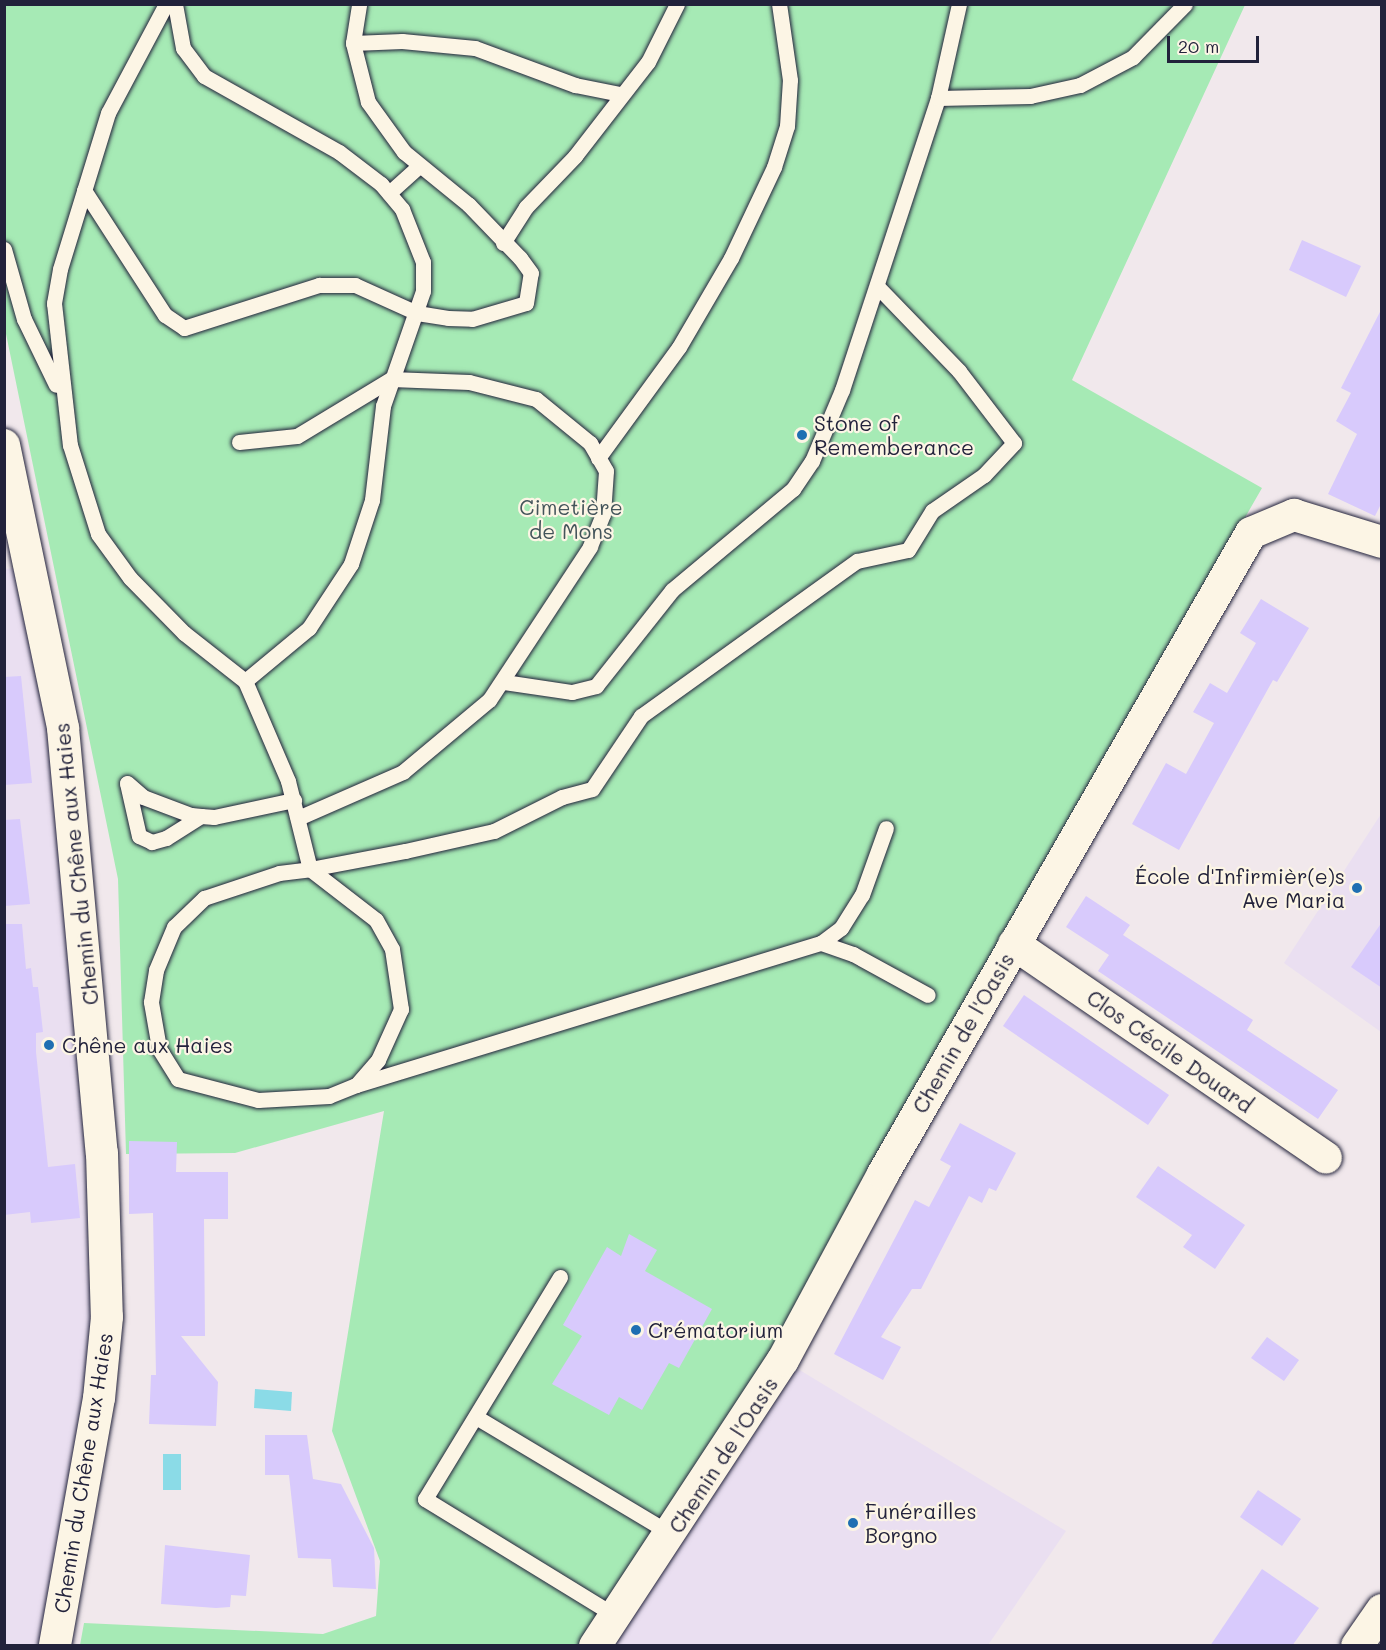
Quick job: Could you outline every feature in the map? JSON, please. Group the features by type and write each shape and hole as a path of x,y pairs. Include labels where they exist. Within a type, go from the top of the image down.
{"street":[{"name":"Chemin du Chêne aux Haies","path":"4,445 63,728 102,1153 107,1317 99,1398 56,1646"},
{"name":"Chemin de l'Oasis","path":"595,1646 673,1535 783,1360 1014,944 1251,534 1294,516 1382,542"},
{"name":"Clos Cécile Douard","path":"1014,944 1326,1158"},
{"path":"1357,1646 1382,1610"}],"lane":[{"path":"166,4 108,113 84,190 54,303 60,392 98,534 130,578 184,633 245,681 272,735 294,800 310,869 376,920 400,979 401,1009 392,1036 356,1085"},
{"path":"175,4 183,48 204,76 339,152 389,193 416,234 423,262 417,313 391,379 372,500 351,564 309,628 245,681"},
{"path":"84,190 165,315 184,328 319,285 379,291 417,313 472,319 526,303 531,273 469,205 420,166 387,133 368,102 353,43 359,4"},
{"path":"503,243 526,207 575,156 620,94 648,62 677,4"},
{"path":"598,458 680,346 731,258 774,167 787,126 790,80 779,4"},
{"path":"504,682 572,692 596,686 702,560 793,489 827,431 877,286 938,98 959,4"},
{"path":"1164,4 1170,20"},
{"path":"938,98 1030,96 1080,85 1133,57 1185,4"},
{"path":"353,43 402,41 475,48 575,85 620,94"},
{"path":"389,193 420,166"},
{"path":"4,249 24,319 60,392"},
{"path":"877,286 1002,423 1014,443 1003,456 932,511 908,550 857,561 642,716 592,789 562,797 494,831 241,882 204,898 174,927 156,970 151,1002 159,1048 178,1079 215,1093 291,1102 356,1085 821,943 841,928 862,896 886,828"},
{"path":"239,442 297,436 391,379 469,382 536,399 567,420 606,471 603,514 590,547 504,682 403,772 298,818"},
{"path":"201,816 158,804 127,783 139,836 152,842 165,838 201,816 294,800"},
{"path":"821,943 853,954 928,995"},
{"path":"561,1277 425,1499 616,1616"},
{"path":"476,1417 673,1535"}],"shaded area":[{"name":"Chêne aux Haies","path":"30,567 50,653 107,1317 55,1645 5,1646 4,569"},
{"name":"École d'Infirmièr(e)s Ave Maria","path":"1381,814 1381,1032 1284,963"},
{"path":"783,1360 1066,1531 988,1645 595,1646"}],"green space":[{"name":"Cimetière de Mons","path":"4,5 1245,5 1072,380 1262,488 940,1048 950,1056 595,1645 80,1645 84,1623 323,1634 376,1616 380,1561 332,1431 384,1111 235,1153 126,1154 118,879 5,329"}],"water":[{"path":"255,1389 292,1392 291,1411 254,1408"},
{"path":"163,1454 181,1454 181,1490 163,1490"}],"building":[{"path":"1302,240 1361,266 1346,297 1289,270"},
{"path":"1382,308 1382,502 1375,516 1328,494 1357,434 1336,421 1351,393 1341,388"},
{"path":"1261,599 1309,628 1277,682 1273,680 1179,850 1132,824 1166,763 1186,774 1214,723 1193,712 1210,683 1227,693 1256,643 1240,633"},
{"path":"21,676 32,783 4,785 4,677"},
{"path":"20,819 30,904 4,906 4,820"},
{"path":"1086,896 1130,925 1123,935 1253,1020 1247,1030 1338,1090 1318,1119 1098,971 1109,955 1066,927"},
{"path":"1382,922 1382,988 1351,967"},
{"path":"4,924 22,924 26,969 31,968 33,987 38,987 43,1032 36,1033 36,1052 48,1167 75,1164 80,1218 31,1223 30,1212 4,1215"},
{"path":"1024,995 1169,1095 1148,1125 1003,1026"},
{"path":"960,1123 1016,1153 996,1191 989,1188 982,1203 969,1196 921,1289 912,1289 881,1337 901,1347 883,1380 834,1354 915,1200 929,1207 951,1166 940,1160"},
{"path":"129,1141 177,1142 176,1172 228,1172 228,1219 204,1219 205,1336 181,1336 218,1382 216,1426 149,1424 151,1375 156,1375 153,1213 129,1214"},
{"path":"1158,1166 1245,1225 1215,1269 1183,1247 1192,1235 1136,1197"},
{"name":"Crématorium","path":"629,1234 657,1250 645,1271 712,1309 679,1368 669,1363 642,1410 619,1397 609,1415 552,1384 582,1336 563,1325 607,1247 621,1256"},
{"path":"1267,1337 1299,1360 1284,1381 1251,1358"},
{"path":"265,1435 307,1435 313,1479 341,1484 374,1548 376,1589 333,1587 331,1559 298,1558 289,1475 265,1475"},
{"path":"1258,1490 1301,1519 1282,1546 1240,1517"},
{"path":"165,1545 250,1555 246,1596 231,1595 230,1607 161,1604"},
{"path":"1262,1569 1319,1608 1292,1646 1210,1646"}],"place":[{"name":"Stone of Rememberance","path":"802,435"},
{"name":"École d'Infirmièr(e)s Ave Maria","path":"1357,888"},
{"name":"Chêne aux Haies","path":"49,1045"},
{"name":"Crématorium","path":"636,1330"},
{"name":"Funérailles Borgno","path":"853,1523"}]}
